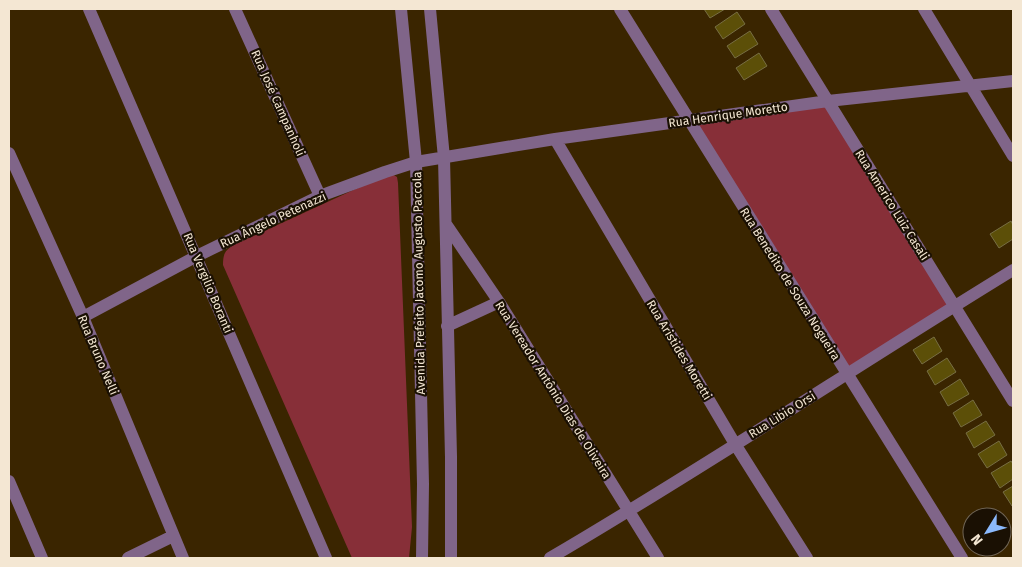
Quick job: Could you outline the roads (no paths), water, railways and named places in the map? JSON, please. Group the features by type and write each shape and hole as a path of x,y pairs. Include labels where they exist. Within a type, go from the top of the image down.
{"street":[{"name":"Rua Vergilio Boranti","path":"89,9 326,558"},
{"name":"Rua José Campanholi","path":"235,9 320,196"},
{"name":"Avenida Prefeito Jacomo Augusto Paccola","path":"401,9 416,162 423,474 422,558"},
{"path":"430,9 444,158 451,457 451,558"},
{"name":"Rua Benedito de Souza Nogueira","path":"620,9 962,558"},
{"name":"Rua Americo Luiz Casali","path":"771,9 1013,401"},
{"path":"924,9 1013,156"},
{"name":"Rua Henrique Moretto","path":"444,158 555,139 828,101 1013,81"},
{"name":"Rua Aristides Moretti","path":"555,139 735,444 808,558"},
{"name":"Rua Bruno Nelli","path":"9,153 83,317 173,536 184,558"},
{"name":"Rua Ângelo Petenazzi","path":"83,317 197,256 320,196 416,162 444,158"},
{"name":"Rua Vereador Antônio Dias de Oliveira","path":"446,224 499,302 658,558"},
{"name":"Rua Libio Orsi","path":"550,558 629,512 1013,270"},
{"path":"447,326 499,302"},
{"path":"9,481 42,558"},
{"path":"128,558 173,536"}]}
